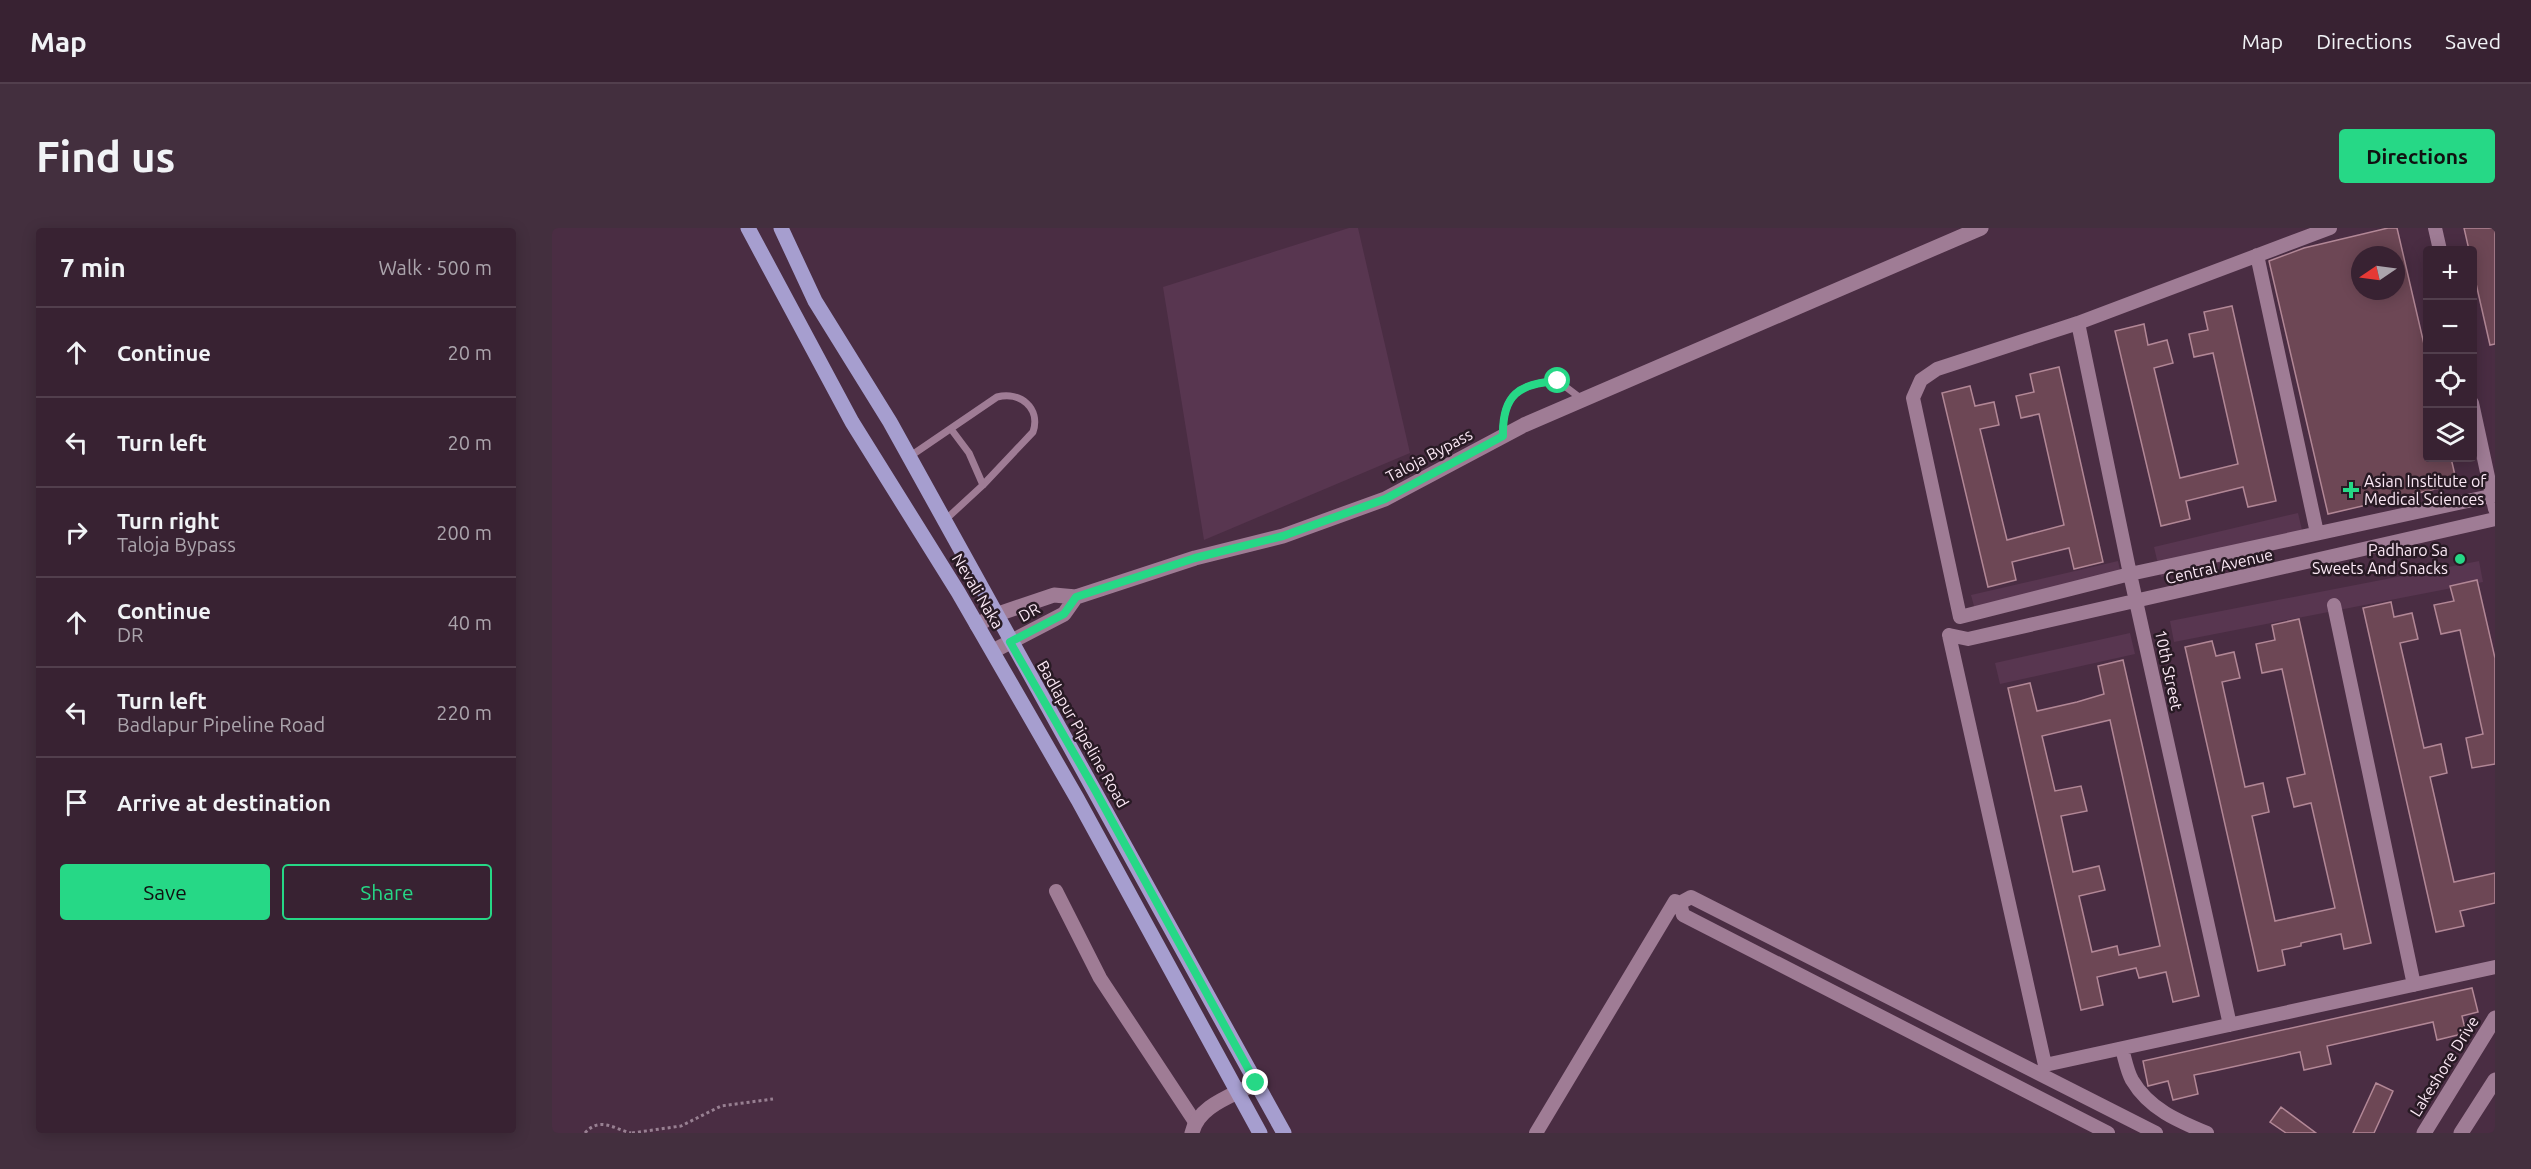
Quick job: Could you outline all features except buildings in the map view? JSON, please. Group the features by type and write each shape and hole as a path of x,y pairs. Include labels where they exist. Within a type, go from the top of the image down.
{"main road":[{"name":"Nevali Naka","path":"748,228 852,422 993,651 1078,800 1260,1133"},
{"name":"Badlapur Pipeline Road","path":"781,228 815,301 909,457 1284,1133"},
{"name":"Taloja Bypass","path":"977,625 995,615 1054,595 1076,597 1195,558 1283,536 1385,499 1503,436 1981,228"},
{"path":"795,315 815,301"},
{"name":"DR","path":"993,651 1064,614 1076,597"},
{"name":"Lakeshore Drive","path":"2424,1133 2495,1018"},
{"path":"2461,1133 2495,1080"},
{"path":"1194,1127 1206,1109 1256,1083"}],"street":[{"path":"2330,228 2078,323 1937,369 1922,380 1913,398 1960,617 1949,635 2045,1065 2495,967"},
{"path":"2435,228 2439,246"},
{"path":"2258,255 2317,533"},
{"name":"10th Street","path":"2078,323 2130,574 2230,1025"},
{"path":"2473,408 2494,500"},
{"name":"Central Avenue","path":"1960,617 2130,574 2317,533 2494,500"},
{"name":"Central Avenue","path":"1949,635 1968,639 2495,519"},
{"path":"2334,605 2414,985"},
{"path":"1056,891 1100,978 1194,1127"},
{"path":"1536,1133 1676,901 1680,903 1691,897 2156,1133"},
{"path":"1680,903 1683,915 2108,1133"},
{"path":"2122,1049 2132,1080 2147,1097 2168,1117 2207,1133"}],"lane":[{"path":"1503,436 1503,416 1510,398 1526,386 1558,381 1583,400"},
{"path":"909,457 997,397 1006,395 1020,398 1031,409 1036,423 1033,432 944,521"},
{"path":"951,429 969,453 982,485"}],"path":[{"path":"585,1133 597,1124 607,1124 632,1133 681,1125 721,1106 773,1099"}],"shaded area":[{"path":"1349,228 1358,228 1410,453 1204,540 1163,287"},
{"path":"2298,513 2305,543 2161,577 2154,547"},
{"path":"2118,561 2123,583 1977,617 1971,595"},
{"path":"2479,561 2483,582 2174,642 2170,621"},
{"path":"2130,633 2135,654 2000,684 1995,663"}],"place":[{"name":"Asian Institute of Medical Sciences","path":"2351,490"},
{"name":"Padharo Sa Sweets And Snacks","path":"2460,559"}],"route":[{"path":"1256,1083 1095,790 1010,642 1064,614 1076,597 1195,558 1283,536 1385,499 1503,436 1503,416 1510,398 1526,386 1558,381"}]}
